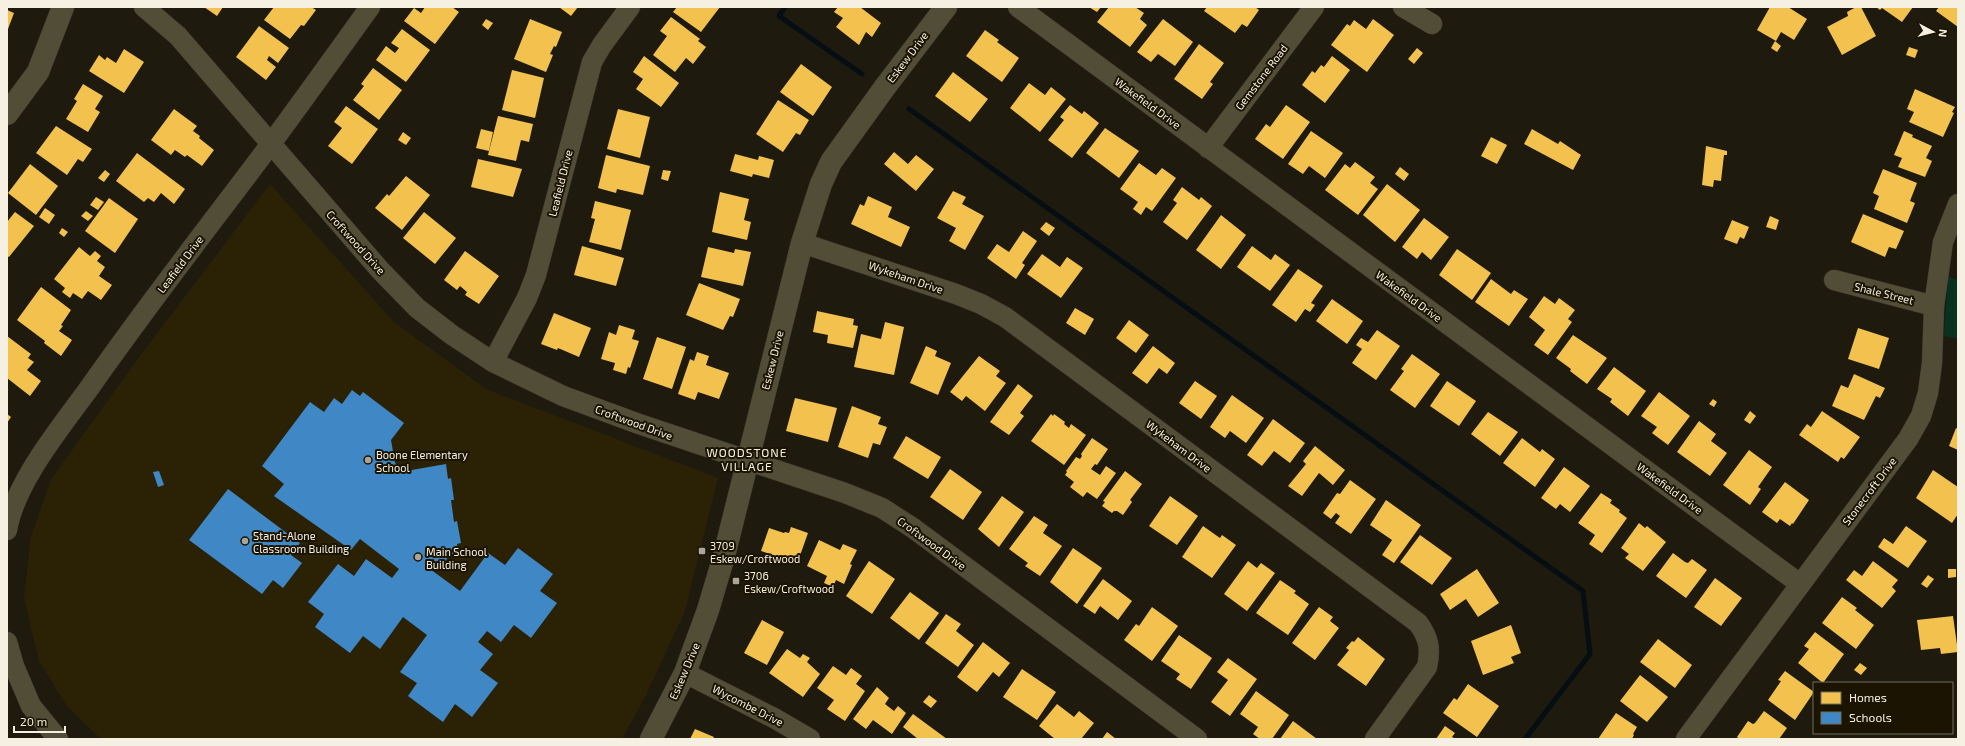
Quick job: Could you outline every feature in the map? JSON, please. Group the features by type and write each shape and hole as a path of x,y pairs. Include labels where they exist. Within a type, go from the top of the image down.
{"street":[{"path":"7,114 38,72 63,7"},
{"name":"Croftwood Drive","path":"144,7 178,36 359,246 417,308 452,335 494,362 563,396 746,461 846,493 882,508 913,528 1197,739"},
{"name":"Leafield Drive","path":"7,530 9,519 27,478 47,448 122,340 270,144 370,7"},
{"name":"Leafield Drive","path":"494,362 527,298 536,275 592,62 602,45 630,7"},
{"name":"Eskew Drive","path":"652,739 685,673 708,610 812,208 831,162 885,87 946,7"},
{"name":"Wakefield Drive","path":"1018,7 1800,584"},
{"name":"Gemstone Road","path":"1208,148 1314,7"},
{"path":"1403,7 1432,24"},
{"name":"Stonecroft Drive","path":"1686,739 1908,438 1921,416 1928,394 1932,363 1934,306 1943,242 1958,204"},
{"name":"Wykeham Drive","path":"802,242 956,294 981,304 1005,317 1418,623 1427,636 1430,653 1427,667 1375,739"},
{"name":"Shale Street","path":"1834,280 1934,306"},
{"path":"7,642 14,666 31,706 58,739"},
{"name":"Wycombe Drive","path":"685,673 774,718 810,739"}],"shaded area":[{"name":"Boone Elementary School","path":"270,184 394,322 486,389 718,478 685,611 647,693 622,739 101,739 67,706 39,661 24,598 31,536 52,478 134,364"}],"green space":[{"path":"1948,276 1958,280 1958,339 1944,336"}],"building: Homes":[{"path":"204,7 223,7 217,16"},
{"path":"274,7 311,7 316,10 304,26 301,25 290,39 264,20"},
{"path":"425,7 452,7 459,12 435,44 404,21 414,8 421,13"},
{"path":"559,7 578,7 571,16"},
{"path":"677,7 720,7 701,32 673,12"},
{"path":"838,7 860,7 881,23 872,37 866,32 859,45 836,27 843,18 834,12"},
{"path":"1089,7 1101,7 1097,12"},
{"path":"1109,7 1135,7 1144,13 1140,19 1147,25 1130,47 1097,22"},
{"path":"1207,7 1255,7 1259,10 1247,27 1242,24 1235,33 1204,11"},
{"path":"1770,7 1788,7 1807,19 1794,40 1781,32 1776,41 1757,30"},
{"path":"1856,7 1861,7 1876,36 1842,55 1827,27 1848,16 1847,12"},
{"path":"1876,7 1913,7 1902,22 1882,8 1880,10"},
{"path":"1939,7 1958,7 1958,27 1936,11"},
{"path":"7,10 14,13 8,29 7,28"},
{"path":"671,17 700,39 698,41 706,47 693,64 686,58 675,72 653,55 667,36 660,31"},
{"path":"486,19 493,23 488,30 482,25"},
{"path":"530,19 562,32 556,47 554,46 550,54 553,55 546,72 514,59"},
{"path":"1163,19 1193,42 1175,66 1158,54 1151,62 1137,52"},
{"path":"1373,19 1394,35 1367,72 1331,45 1347,24 1350,26 1354,20 1366,29"},
{"path":"259,26 289,48 278,63 269,56 267,60 276,67 266,80 236,57"},
{"path":"402,29 430,50 406,82 376,60 386,46 395,53 399,48 391,43"},
{"path":"985,30 999,40 997,42 1019,58 1002,82 966,56"},
{"path":"1775,41 1781,46 1777,52 1771,48"},
{"path":"1199,44 1224,63 1210,82 1213,84 1202,99 1174,79"},
{"path":"1909,47 1918,50 1915,58 1906,55"},
{"path":"1417,48 1423,53 1414,64 1408,59"},
{"path":"124,49 144,62 124,93 89,71 99,55 105,60 107,57 116,63"},
{"path":"644,56 679,83 661,107 636,89 643,79 633,72"},
{"path":"1332,56 1350,70 1325,103 1302,85 1312,71 1315,73 1321,65 1324,67"},
{"path":"801,64 832,87 813,116 780,92"},
{"path":"373,68 402,90 379,120 353,100 364,86 361,84"},
{"path":"512,70 544,78 535,118 502,110"},
{"path":"953,72 988,99 970,122 935,96"},
{"path":"1029,83 1045,95 1051,87 1066,99 1040,132 1010,108"},
{"path":"83,84 103,96 95,109 100,112 88,132 66,119 77,101 74,99"},
{"path":"1915,89 1955,107 1952,112 1954,113 1943,137 1909,122 1914,112 1907,109"},
{"path":"778,100 809,120 800,135 796,133 783,152 756,134"},
{"path":"1070,105 1082,114 1084,111 1099,123 1072,158 1048,140 1064,120 1060,117"},
{"path":"1286,105 1310,122 1283,159 1255,139 1266,124 1270,127"},
{"path":"346,106 378,129 352,164 328,146 342,128 334,122"},
{"path":"174,109 197,126 193,131 214,150 202,166 187,155 185,157 175,150 171,155 151,140"},
{"path":"618,109 650,117 640,158 607,149"},
{"path":"498,116 533,124 529,142 521,140 516,161 488,155"},
{"path":"56,126 92,149 83,162 78,159 67,175 36,153"},
{"path":"1105,128 1139,151 1119,178 1086,153"},
{"path":"481,129 493,132 489,151 476,148"},
{"path":"1532,129 1558,144 1560,141 1581,155 1573,170 1524,144"},
{"path":"1311,131 1343,153 1325,178 1309,166 1303,174 1288,164"},
{"path":"1904,131 1913,135 1912,137 1932,146 1926,158 1932,161 1925,177 1898,167 1902,158 1894,155"},
{"path":"403,132 411,138 406,145 398,140"},
{"path":"1491,137 1507,145 1497,164 1481,156"},
{"path":"1706,146 1727,151 1727,155 1724,155 1721,181 1714,180 1713,187 1702,185"},
{"path":"894,152 908,164 916,155 934,169 916,191 884,164"},
{"path":"137,153 185,189 174,204 161,193 154,202 148,198 144,202 116,181"},
{"path":"735,154 758,160 759,156 774,160 769,178 753,174 752,177 730,171"},
{"path":"606,155 650,166 643,195 617,189 616,193 598,188"},
{"path":"478,159 522,169 513,197 471,187"},
{"path":"1355,162 1375,177 1370,183 1378,189 1358,215 1325,190 1345,164 1350,168"},
{"path":"1139,163 1156,175 1162,168 1176,178 1152,211 1146,207 1141,215 1133,209 1138,202 1120,189"},
{"path":"30,164 58,186 36,215 8,193"},
{"path":"1400,167 1409,174 1404,181 1395,174"},
{"path":"1883,169 1917,183 1910,201 1915,203 1907,223 1874,209 1879,196 1873,193"},
{"path":"105,170 110,174 104,182 98,178"},
{"path":"663,170 671,171 668,181 661,179"},
{"path":"406,176 430,195 402,230 375,208 387,194 389,196"},
{"path":"1387,184 1420,210 1395,242 1363,215"},
{"path":"1182,187 1199,200 1201,197 1212,206 1187,240 1163,222 1177,203 1173,200"},
{"path":"953,191 966,197 962,204 984,216 965,250 949,241 956,228 937,218"},
{"path":"720,192 749,199 744,220 751,222 747,240 712,232"},
{"path":"868,196 892,207 888,217 910,227 901,247 851,224 860,204 864,206"},
{"path":"96,197 104,202 98,210 90,205"},
{"path":"109,198 138,219 115,253 85,231"},
{"path":"595,201 631,210 621,250 589,242 595,219 591,218"},
{"path":"45,208 55,215 49,224 39,217"},
{"path":"86,211 93,216 88,221 81,216"},
{"path":"15,212 34,226 9,257 7,256 7,222"},
{"path":"424,212 456,238 435,264 403,238"},
{"path":"1863,214 1904,231 1896,249 1889,247 1885,257 1851,242"},
{"path":"1221,215 1246,235 1221,269 1196,250"},
{"path":"1770,216 1779,220 1776,230 1766,227"},
{"path":"1424,218 1449,237 1431,260 1422,252 1417,259 1402,247"},
{"path":"1732,220 1749,227 1744,239 1740,237 1737,244 1724,239"},
{"path":"1046,222 1055,228 1049,236 1040,229"},
{"path":"62,228 68,232 64,237 59,233"},
{"path":"1023,231 1037,241 1022,263 1025,265 1016,279 987,258 997,244 1009,252"},
{"path":"582,246 624,258 616,286 574,275"},
{"path":"1252,246 1271,260 1275,254 1290,265 1270,291 1237,267"},
{"path":"79,247 90,256 95,251 101,256 97,261 105,267 99,276 112,285 101,300 88,291 82,299 73,293 70,298 62,292 65,288 54,279"},
{"path":"708,247 734,253 735,249 751,252 743,286 701,277"},
{"path":"1457,249 1491,273 1472,300 1439,275"},
{"path":"465,251 499,276 479,304 465,295 467,292 460,286 457,290 444,280"},
{"path":"1042,254 1060,267 1067,257 1083,268 1061,298 1027,274"},
{"path":"1298,269 1323,286 1311,303 1315,305 1310,312 1305,309 1296,322 1272,305"},
{"path":"1491,279 1511,294 1514,290 1528,299 1509,326 1475,302"},
{"path":"699,283 740,299 733,317 730,316 723,330 686,315"},
{"path":"41,287 71,310 61,325 63,326 59,331 72,340 61,356 44,343 45,341 17,320"},
{"path":"1544,296 1555,304 1559,298 1575,310 1568,319 1572,322 1548,355 1534,345 1545,330 1529,317"},
{"path":"1332,299 1363,321 1347,344 1316,321"},
{"path":"1075,308 1094,319 1085,335 1066,323"},
{"path":"817,311 854,319 853,325 858,326 853,348 827,343 828,335 813,332"},
{"path":"554,313 591,328 579,357 558,348 557,350 541,344"},
{"path":"1129,320 1149,335 1136,353 1116,338"},
{"path":"885,322 904,327 894,375 854,367 861,334 881,339"},
{"path":"619,325 635,330 632,339 639,341 630,368 628,367 626,374 613,370 615,363 601,359 609,332 616,335"},
{"path":"1858,328 1889,338 1879,369 1848,359"},
{"path":"1377,330 1400,346 1376,380 1352,363 1362,349 1356,345 1361,338 1368,342"},
{"path":"1573,335 1607,358 1587,384 1570,371 1571,369 1556,358"},
{"path":"7,336 31,354 28,358 34,362 27,370 41,381 30,396 7,378"},
{"path":"657,337 686,347 672,389 643,379"},
{"path":"926,346 937,351 935,356 951,363 938,395 910,383"},
{"path":"1153,346 1175,363 1167,374 1159,368 1147,384 1132,373"},
{"path":"697,352 709,356 706,365 729,373 719,399 698,392 695,400 678,394 690,359 694,361"},
{"path":"1412,354 1440,374 1415,408 1390,390 1404,371 1401,369"},
{"path":"979,356 1000,371 996,376 1006,383 985,411 966,396 962,401 950,392"},
{"path":"1614,367 1646,391 1628,416 1610,402 1612,399 1597,389"},
{"path":"1854,374 1885,388 1880,398 1876,396 1864,420 1832,406 1841,385 1848,388"},
{"path":"1195,381 1217,396 1201,419 1179,403"},
{"path":"1447,381 1476,401 1459,426 1430,406"},
{"path":"1018,384 1033,396 1020,413 1024,416 1009,435 990,422"},
{"path":"1659,392 1690,416 1668,445 1652,433 1657,427 1641,416"},
{"path":"1232,395 1264,418 1246,443 1230,431 1225,438 1210,427"},
{"path":"795,398 837,408 828,442 786,431"},
{"path":"1713,399 1717,402 1714,407 1709,404"},
{"path":"852,406 881,417 878,424 887,427 880,445 873,443 868,458 838,447"},
{"path":"1750,411 1756,416 1750,424 1744,420"},
{"path":"1822,411 1860,437 1844,459 1841,457 1838,462 1799,435 1807,424 1811,427"},
{"path":"1488,412 1518,432 1500,456 1471,434"},
{"path":"7,414 11,417 7,423"},
{"path":"1051,414 1053,416 1054,414 1065,422 1064,424 1069,428 1071,424 1086,435 1064,465 1031,441"},
{"path":"1273,419 1305,443 1290,463 1274,451 1262,466 1247,455"},
{"path":"1699,421 1716,434 1711,441 1727,453 1710,476 1677,452"},
{"path":"1956,428 1958,429 1958,450 1949,446"},
{"path":"906,436 941,457 928,479 893,458"},
{"path":"1092,438 1108,449 1097,465 1095,464 1091,469 1100,475 1106,466 1116,473 1097,499 1087,492 1083,497 1070,487 1074,482 1065,475 1067,472 1066,471 1076,457 1080,459 1082,456 1081,454"},
{"path":"1522,438 1540,452 1542,449 1555,459 1535,487 1503,463"},
{"path":"1315,446 1345,470 1333,485 1319,473 1302,496 1288,486 1306,464 1303,461"},
{"path":"1749,450 1772,467 1758,487 1761,489 1750,505 1723,485"},
{"path":"1564,467 1590,486 1570,512 1560,504 1556,509 1541,498"},
{"path":"950,469 982,492 963,520 930,497"},
{"path":"1933,470 1958,487 1958,514 1952,523 1916,498"},
{"path":"1125,471 1142,484 1130,500 1132,502 1123,515 1117,511 1112,513 1102,506 1105,502 1103,501"},
{"path":"1350,480 1376,499 1351,534 1335,523 1340,516 1336,513 1331,519 1323,513 1337,493 1340,494"},
{"path":"1785,482 1809,500 1793,524 1792,523 1790,526 1780,519 1777,523 1762,512"},
{"path":"1601,493 1612,500 1610,503 1620,510 1619,512 1627,518 1602,553 1589,544 1595,535 1578,523"},
{"path":"1002,496 1024,512 999,547 978,529"},
{"path":"1170,496 1198,516 1177,545 1149,526"},
{"path":"1386,500 1421,525 1394,563 1382,555 1392,540 1370,525"},
{"path":"1034,516 1048,525 1043,533 1062,546 1040,576 1025,566 1028,563 1009,549"},
{"path":"1639,523 1645,528 1647,526 1666,542 1643,571 1625,558 1629,554 1621,548"},
{"path":"1203,526 1220,538 1222,535 1236,545 1212,578 1182,557"},
{"path":"1906,526 1927,541 1908,568 1878,547 1884,538 1893,544"},
{"path":"791,527 808,533 797,564 761,551 769,528 784,533 789,533"},
{"path":"1420,535 1452,558 1432,585 1400,562"},
{"path":"819,540 840,550 843,544 857,550 850,564 852,565 844,584 836,580 833,587 824,583 827,576 807,566"},
{"path":"1073,548 1102,568 1077,604 1050,582"},
{"path":"1673,553 1688,563 1692,559 1707,570 1686,598 1656,576"},
{"path":"869,561 895,579 872,614 846,596"},
{"path":"1248,561 1257,568 1261,563 1275,573 1247,611 1224,594"},
{"path":"1873,561 1898,580 1892,587 1896,591 1882,608 1846,580 1854,570 1862,576"},
{"path":"1477,569 1499,603 1478,617 1466,599 1450,610 1440,594"},
{"path":"1948,569 1956,569 1956,577 1948,578"},
{"path":"1928,575 1934,579 1927,588 1921,584"},
{"path":"1715,578 1742,598 1721,626 1694,607"},
{"path":"1103,579 1132,601 1118,620 1100,606 1095,614 1083,606"},
{"path":"1280,580 1296,591 1294,593 1309,604 1288,635 1256,613"},
{"path":"910,592 939,613 919,640 890,618"},
{"path":"1842,597 1857,608 1855,610 1874,625 1856,649 1822,623"},
{"path":"1152,607 1178,626 1152,661 1124,640 1136,624 1139,626"},
{"path":"1319,607 1333,617 1330,621 1339,628 1315,660 1292,643"},
{"path":"946,614 961,624 956,631 974,645 958,667 925,643"},
{"path":"1953,616 1958,652 1941,654 1940,648 1921,650 1917,620"},
{"path":"762,620 784,632 767,665 744,653"},
{"path":"1511,625 1521,653 1511,657 1514,663 1483,675 1471,641"},
{"path":"1815,632 1844,654 1824,682 1798,663 1809,649 1804,646"},
{"path":"1179,635 1212,658 1191,689 1176,679 1180,674 1161,661"},
{"path":"1358,637 1385,659 1366,686 1337,665 1349,650 1346,648"},
{"path":"1658,639 1692,665 1675,688 1640,662"},
{"path":"983,642 1010,663 999,677 993,672 977,692 957,677"},
{"path":"787,649 800,658 803,654 810,658 807,662 820,674 803,697 769,673"},
{"path":"1228,658 1257,679 1230,716 1211,702 1228,680 1217,672"},
{"path":"1860,663 1867,668 1861,675 1854,670"},
{"path":"833,666 846,675 851,668 862,676 856,684 865,691 845,721 827,709 834,700 817,688"},
{"path":"1022,669 1056,692 1037,720 1003,697"},
{"path":"1785,671 1813,691 1795,720 1768,700 1781,681 1778,680"},
{"path":"1640,675 1668,697 1647,722 1620,701"},
{"path":"1468,684 1499,706 1477,737 1443,713 1454,698 1457,700"},
{"path":"877,687 889,698 885,704 894,711 898,706 906,713 892,734 873,720 866,729 853,719"},
{"path":"1256,691 1289,715 1272,739 1260,739 1253,734 1258,727 1240,714"},
{"path":"929,695 937,701 931,708 923,702"},
{"path":"1057,704 1074,717 1079,711 1094,723 1081,739 1055,739 1039,726"},
{"path":"1764,711 1787,728 1779,739 1739,739 1737,737 1748,721 1753,724 1755,723"},
{"path":"1616,713 1637,727 1632,739 1598,739"},
{"path":"913,714 947,739 918,739 903,727"},
{"path":"1293,721 1317,739 1280,739"},
{"path":"1445,726 1455,733 1452,737 1456,739 1436,739"},
{"path":"695,729 714,737 713,739 690,739"},
{"path":"1107,732 1116,739 1102,739"}],"building: Schools":[{"name":"Main School Building","path":"352,390 360,396 363,392 404,423 391,440 395,463 406,471 446,464 448,479 451,478 454,500 451,500 454,522 457,521 461,543 457,544 459,556 448,557 442,566 435,563 434,559 429,560 430,569 460,591 488,553 505,565 518,548 553,574 540,591 557,603 531,638 514,625 501,642 487,631 478,642 493,654 480,670 498,683 472,717 455,704 443,722 408,696 417,683 400,672 427,635 403,617 380,649 363,636 350,653 315,627 324,614 308,602 338,564 354,576 366,559 392,578 399,569 360,539 351,550 274,496 284,484 262,466 310,402 324,412 334,398 342,404"},
{"path":"159,471 164,485 158,487 153,472"},
{"name":"Stand-Alone Classroom Building","path":"228,489 300,543 291,555 302,563 283,588 273,580 262,594 189,540"}],"waterway":[{"path":"785,7 779,16 862,74"},
{"path":"909,109 1583,591 1590,654 1525,739"}],"place":[{"name":"Boone Elementary School","path":"368,460"},
{"name":"Stand-Alone Classroom Building","path":"245,541"},
{"name":"3709 Eskew/Croftwood","path":"702,551"},
{"name":"Main School Building","path":"418,557"},
{"name":"3706 Eskew/Croftwood","path":"736,581"}],"district":[{"name":"WOODSTONE VILLAGE","path":"747,459"}]}
